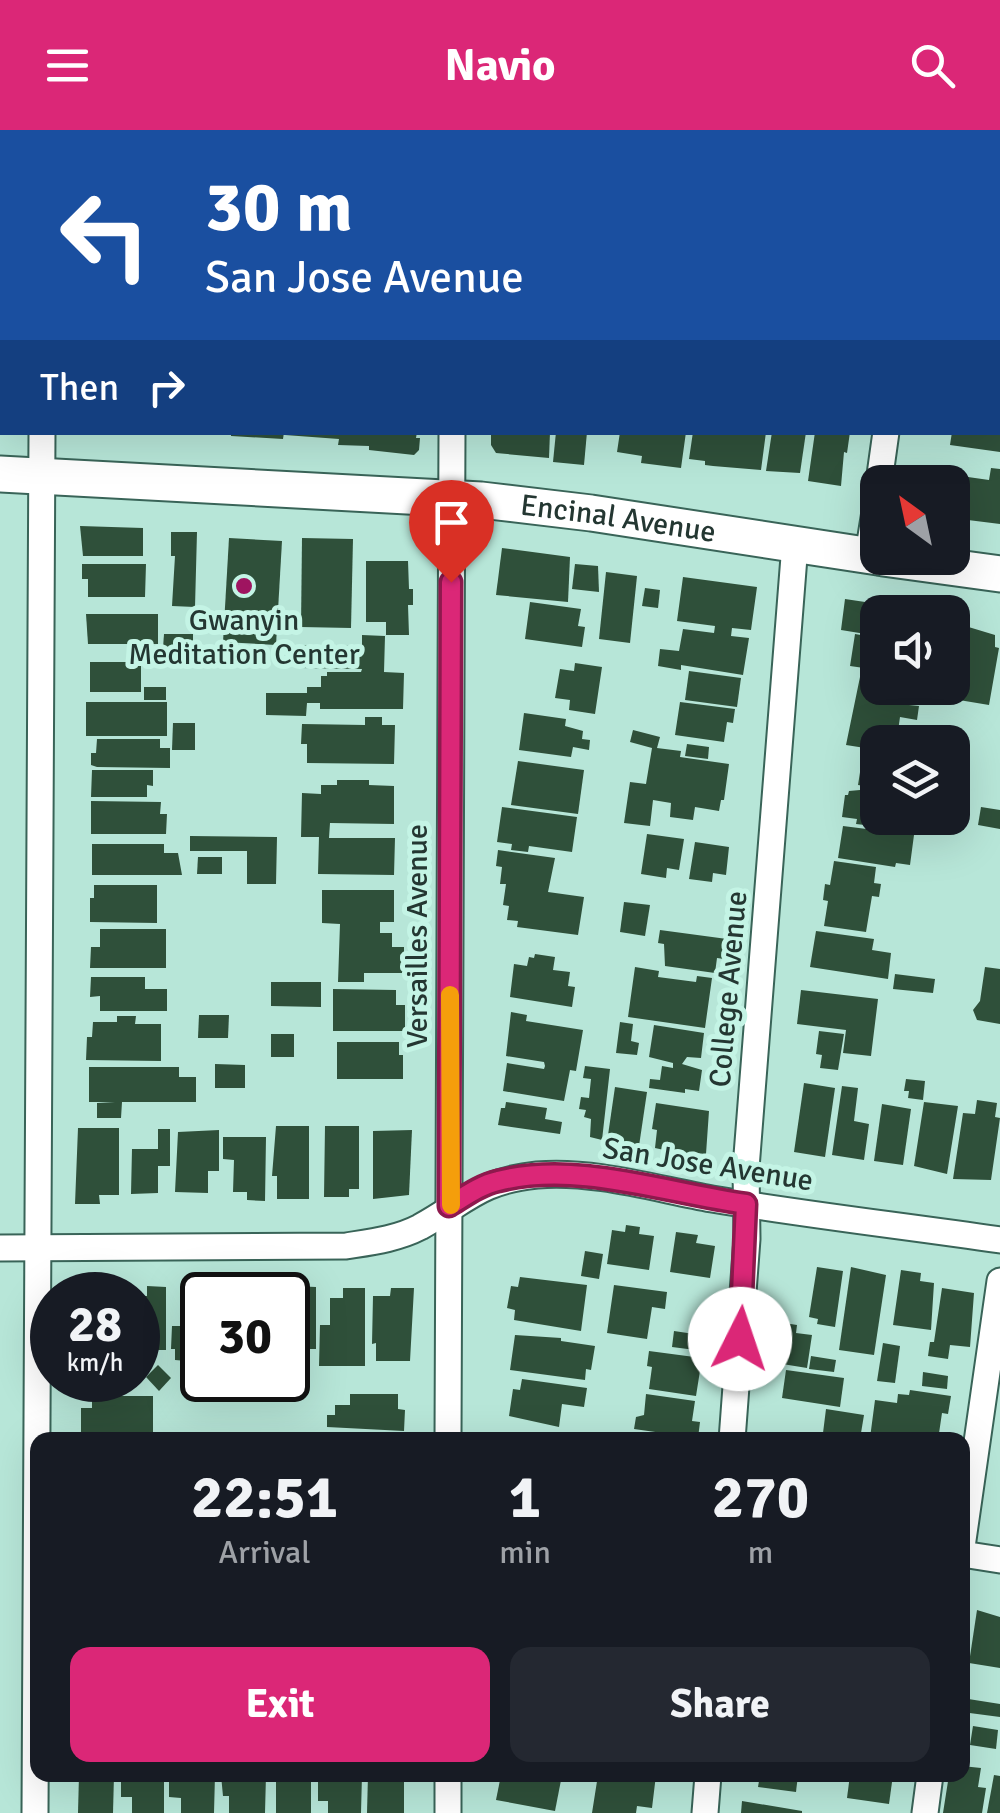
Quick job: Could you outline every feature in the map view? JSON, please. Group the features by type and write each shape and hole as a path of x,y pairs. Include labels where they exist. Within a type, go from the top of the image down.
{"main road":[{"name":"Encinal Avenue","path":"0,474 452,498 573,511 860,554"},
{"name":"Encinal Avenue","path":"970,570 1000,574"}],"street":[{"path":"36,1432 42,435"},
{"name":"Versailles Avenue","path":"448,1432 452,435"},
{"path":"881,465 886,435"},
{"name":"College Avenue","path":"733,1432 747,1239 746,1168 795,544"},
{"name":"San Jose Avenue","path":"0,1248 346,1246 389,1239 420,1227 496,1181 541,1175 590,1177 1000,1240"},
{"path":"970,1494 1000,1281"},
{"path":"970,1553 1000,1560"},
{"path":"35,1782 35,1813"},
{"path":"448,1782 448,1813"},
{"path":"705,1813 707,1782"},
{"path":"925,1813 929,1782"}],"building":[{"path":"231,435 284,435 283,439"},
{"path":"285,435 420,438 419,450 414,455 369,450 369,446 338,445 339,439"},
{"path":"491,435 550,435 549,458 496,453"},
{"path":"556,435 587,435 584,465 553,462"},
{"path":"620,435 686,435 681,468 641,463 642,456 617,452"},
{"path":"693,435 766,435 761,470 705,465 705,461 689,459"},
{"path":"772,435 806,435 800,473 766,471"},
{"path":"815,435 850,435 841,486 808,481"},
{"path":"952,435 1000,435 1000,452 950,445"},
{"path":"991,468 1000,469 1000,524 970,520 970,477 989,480"},
{"path":"80,526 143,528 143,556 83,556"},
{"path":"171,532 197,532 195,607 172,606 175,556 171,556"},
{"path":"229,538 282,541 276,645 223,642"},
{"path":"302,538 353,539 351,628 301,627"},
{"path":"502,548 570,557 568,602 496,595"},
{"path":"366,561 408,561 409,589 413,589 413,605 408,605 409,635 386,635 386,622 366,622"},
{"path":"82,564 146,564 145,597 88,597 88,579 82,579"},
{"path":"575,564 598,566 599,592 572,589"},
{"path":"606,572 637,576 630,643 599,639"},
{"path":"683,577 757,587 751,630 732,628 731,636 749,638 743,675 681,665 681,670 658,666 660,649 679,651 683,629 714,633 715,626 677,621"},
{"path":"645,588 660,590 658,608 642,606"},
{"path":"845,599 860,601 860,633 841,630"},
{"path":"530,602 581,609 578,626 585,627 582,647 525,639"},
{"path":"86,614 158,614 158,644 88,644"},
{"path":"970,627 995,635 995,647 999,648 989,705 970,702"},
{"path":"164,634 193,634 193,648 163,648"},
{"path":"855,634 860,635 860,667 850,666"},
{"path":"362,635 385,636 384,672 404,673 403,709 320,709 320,703 307,703 306,716 266,715 266,693 307,693 307,687 321,687 321,676 327,676 327,672 361,672 362,669 300,668 300,645 362,646"},
{"path":"90,662 141,662 141,692 90,692"},
{"path":"575,663 602,667 595,714 569,710 570,700 555,698 560,669 574,671"},
{"path":"689,671 741,678 737,707 685,700"},
{"path":"860,677 860,705 919,706 917,720 900,717 899,725 860,725 860,747 846,745"},
{"path":"144,687 166,687 166,700 144,700"},
{"path":"86,702 167,702 167,736 86,736"},
{"path":"680,702 735,709 733,723 727,722 724,742 675,735"},
{"path":"524,713 566,719 565,726 583,731 582,739 590,740 589,750 573,747 571,757 519,750"},
{"path":"365,717 382,717 382,725 395,725 394,764 307,763 307,744 301,744 302,724 365,725"},
{"path":"173,723 195,723 195,750 172,750"},
{"path":"633,730 660,737 657,748 681,751 680,757 729,764 719,811 695,807 693,820 670,817 671,803 653,800 650,826 624,823 630,782 646,784 652,748 630,742"},
{"path":"97,739 160,739 160,748 170,748 170,768 91,765"},
{"path":"687,744 709,747 708,759 685,756"},
{"path":"518,761 584,770 578,814 511,805"},
{"path":"92,770 153,770 153,786 147,785 147,797 91,797"},
{"path":"337,780 369,780 369,785 394,786 394,824 330,823 329,838 395,838 394,875 318,874 319,837 301,837 302,793 321,794 321,785 337,785"},
{"path":"860,790 860,824 856,824 857,819 842,817 849,791"},
{"path":"91,801 161,802 160,814 167,814 166,834 91,834"},
{"path":"502,807 577,817 572,852 529,846 528,852 511,850 512,844 497,842"},
{"path":"981,807 1000,810 1000,829 978,825"},
{"path":"843,826 860,828 860,835 914,835 910,865 896,863 895,867 838,858"},
{"path":"647,834 684,839 679,870 667,868 666,878 641,874"},
{"path":"190,836 277,837 276,884 247,884 247,851 190,851"},
{"path":"695,842 729,847 726,875 713,873 712,882 689,879"},
{"path":"92,844 164,844 164,853 178,853 182,875 92,875"},
{"path":"498,850 555,858 548,892 584,897 578,935 517,927 518,921 507,920 509,906 503,905 506,884 500,884 502,867 496,866"},
{"path":"198,857 222,857 222,874 197,874"},
{"path":"834,861 876,867 874,883 881,884 879,897 872,896 866,932 824,926 828,901 823,900 825,884 830,885"},
{"path":"94,885 157,885 157,923 90,922"},
{"path":"322,890 394,890 394,922 380,922 380,933 392,933 392,947 404,947 404,973 364,973 364,982 338,982 340,924 322,923"},
{"path":"624,902 650,905 645,936 620,932"},
{"path":"100,929 166,929 166,968 90,968 91,947 100,947"},
{"path":"660,930 727,939 724,959 717,958 715,973 665,966 664,944 658,943"},
{"path":"816,931 874,939 872,950 891,953 888,979 810,967"},
{"path":"535,954 555,957 553,970 570,972 568,986 575,987 572,1007 510,997 514,964 527,966 529,957 534,958"},
{"path":"635,967 659,971 658,977 696,982 697,976 712,978 705,1028 628,1017"},
{"path":"985,967 1000,969 1000,1024 977,1020 973,1010 980,1001"},
{"path":"895,974 935,979 933,993 893,989"},
{"path":"91,977 145,977 145,989 167,989 167,1011 100,1011 100,996 90,997"},
{"path":"271,982 321,982 321,1007 271,1006"},
{"path":"333,989 396,990 396,1005 405,1005 405,1031 333,1031"},
{"path":"801,990 878,999 871,1056 843,1053 846,1030 797,1024"},
{"path":"511,1012 527,1015 526,1021 583,1030 576,1071 570,1070 564,1101 503,1091 507,1063 544,1069 545,1066 544,1062 506,1056"},
{"path":"199,1015 229,1015 228,1038 198,1038"},
{"path":"117,1016 136,1016 135,1024 161,1024 161,1061 86,1060 87,1037 92,1037 93,1022 117,1022"},
{"path":"620,1022 633,1024 631,1041 639,1043 637,1055 616,1053"},
{"path":"654,1025 704,1033 701,1058 687,1057 682,1064 702,1070 699,1091 649,1088 650,1079 660,1080 662,1066 673,1068 673,1063 649,1057"},
{"path":"819,1031 844,1034 838,1070 820,1068 822,1055 816,1054"},
{"path":"271,1034 294,1034 294,1057 271,1057"},
{"path":"337,1042 399,1042 403,1079 337,1079"},
{"path":"215,1064 245,1065 245,1088 215,1088"},
{"path":"585,1066 610,1069 602,1140 590,1137 591,1119 584,1117 586,1110 579,1109 581,1097 589,1098 591,1079 583,1078"},
{"path":"89,1067 179,1067 179,1077 196,1077 196,1102 122,1102 121,1118 97,1118 97,1103 115,1102 89,1102"},
{"path":"906,1079 925,1081 923,1100 908,1098 909,1091 904,1091"},
{"path":"804,1083 835,1088 825,1157 794,1152"},
{"path":"842,1086 858,1088 854,1121 869,1124 864,1160 832,1155"},
{"path":"615,1087 647,1092 639,1146 607,1142"},
{"path":"977,1100 997,1103 995,1117 1000,1118 991,1180 953,1179 963,1113 975,1114"},
{"path":"506,1102 547,1108 545,1119 562,1122 560,1134 498,1125"},
{"path":"924,1102 958,1106 947,1174 914,1166"},
{"path":"656,1103 709,1111 706,1154 696,1153 696,1157 655,1148 657,1130 652,1129"},
{"path":"882,1104 911,1109 903,1165 874,1161"},
{"path":"276,1126 309,1126 309,1199 277,1199 277,1176 272,1176"},
{"path":"325,1126 359,1126 359,1189 349,1189 349,1197 324,1197"},
{"path":"78,1128 119,1128 119,1195 99,1195 100,1204 75,1204"},
{"path":"158,1129 170,1129 170,1166 158,1166 158,1193 131,1194 132,1149 158,1149"},
{"path":"219,1130 219,1171 208,1171 208,1193 175,1192 178,1132"},
{"path":"412,1130 409,1195 373,1199 373,1131"},
{"path":"223,1137 266,1137 265,1201 247,1200 247,1192 233,1192 234,1160 223,1159"},
{"path":"626,1225 640,1227 639,1234 654,1236 649,1270 607,1264 612,1230 625,1232"},
{"path":"676,1232 698,1235 696,1243 715,1246 710,1278 670,1272"},
{"path":"585,1251 603,1254 599,1279 581,1276"},
{"path":"817,1267 843,1271 835,1327 817,1324 818,1319 809,1317"},
{"path":"851,1267 886,1275 874,1355 839,1350"},
{"path":"901,1270 921,1273 920,1281 934,1283 931,1330 893,1325"},
{"path":"520,1277 587,1285 581,1331 514,1320 515,1310 507,1308 511,1286 518,1287"},
{"path":"614,1285 667,1292 665,1309 652,1307 647,1339 607,1333"},
{"path":"160,1287 166,1287 166,1350 160,1350"},
{"path":"310,1287 316,1287 316,1349 310,1349"},
{"path":"343,1288 365,1288 365,1366 319,1366 320,1325 330,1325 330,1298 343,1298"},
{"path":"391,1288 414,1288 410,1361 376,1361 376,1343 372,1344 373,1296 390,1296"},
{"path":"942,1288 974,1293 970,1347 950,1345 948,1359 928,1356 930,1342 934,1342"},
{"path":"778,1322 797,1325 796,1333 812,1335 807,1368 770,1362"},
{"path":"172,1326 180,1326 180,1360 175,1360 175,1349 171,1349"},
{"path":"674,1331 714,1337 711,1352 672,1347"},
{"path":"515,1335 561,1338 595,1346 591,1370 586,1369 585,1380 510,1370"},
{"path":"883,1343 900,1346 895,1383 877,1381"},
{"path":"649,1351 702,1358 696,1396 649,1389"},
{"path":"811,1356 836,1360 834,1372 809,1369"},
{"path":"160,1367 171,1378 160,1390"},
{"path":"786,1370 844,1378 840,1407 782,1398"},
{"path":"923,1372 948,1376 947,1389 922,1386"},
{"path":"522,1379 587,1388 584,1407 562,1404 559,1427 509,1416 513,1389 520,1390"},
{"path":"910,1390 951,1396 948,1414 942,1413 939,1432 871,1432 875,1400 897,1403 898,1394 909,1395"},
{"path":"350,1394 398,1394 398,1409 405,1410 404,1431 327,1427 327,1415 335,1415 335,1405 350,1405"},
{"path":"646,1394 695,1401 692,1421 700,1422 699,1432 634,1429 636,1417 644,1415"},
{"path":"92,1402 153,1402 153,1432 81,1432 81,1408 92,1408"},
{"path":"826,1409 864,1415 861,1432 823,1432"},
{"path":"977,1610 1000,1617 1000,1668 970,1663"},
{"path":"970,1699 1000,1704 1000,1717 970,1713"},
{"path":"973,1726 998,1730 996,1749 970,1745"},
{"path":"970,1767 981,1768 978,1787 986,1788 982,1813 943,1813 948,1782 970,1782"},
{"path":"994,1775 1000,1776 1000,1813 987,1813"},
{"path":"79,1782 114,1782 113,1813 78,1813"},
{"path":"121,1782 164,1782 164,1813 132,1813 132,1797 121,1797"},
{"path":"169,1782 215,1782 214,1813 181,1813 181,1798 169,1797"},
{"path":"222,1782 266,1782 265,1813 229,1813 229,1796 223,1796"},
{"path":"276,1782 311,1782 311,1813 276,1813"},
{"path":"318,1782 362,1782 361,1813 328,1813 328,1801 318,1801"},
{"path":"368,1782 404,1782 404,1813 367,1813"},
{"path":"500,1782 561,1782 555,1811 496,1800"},
{"path":"597,1782 655,1782 652,1808 637,1806 636,1813 592,1813"},
{"path":"759,1782 797,1782 796,1792 758,1787"},
{"path":"849,1782 892,1782 889,1804 847,1798"},
{"path":"742,1801 802,1811 802,1813 741,1813"}],"slow traffic":[{"path":"450,995 451,1205"}],"place":[{"name":"Gwanyin Meditation Center","path":"244,586"}],"route":[{"path":"451,582 449,1206 496,1181 541,1175 590,1177 746,1204 740,1339"}]}
